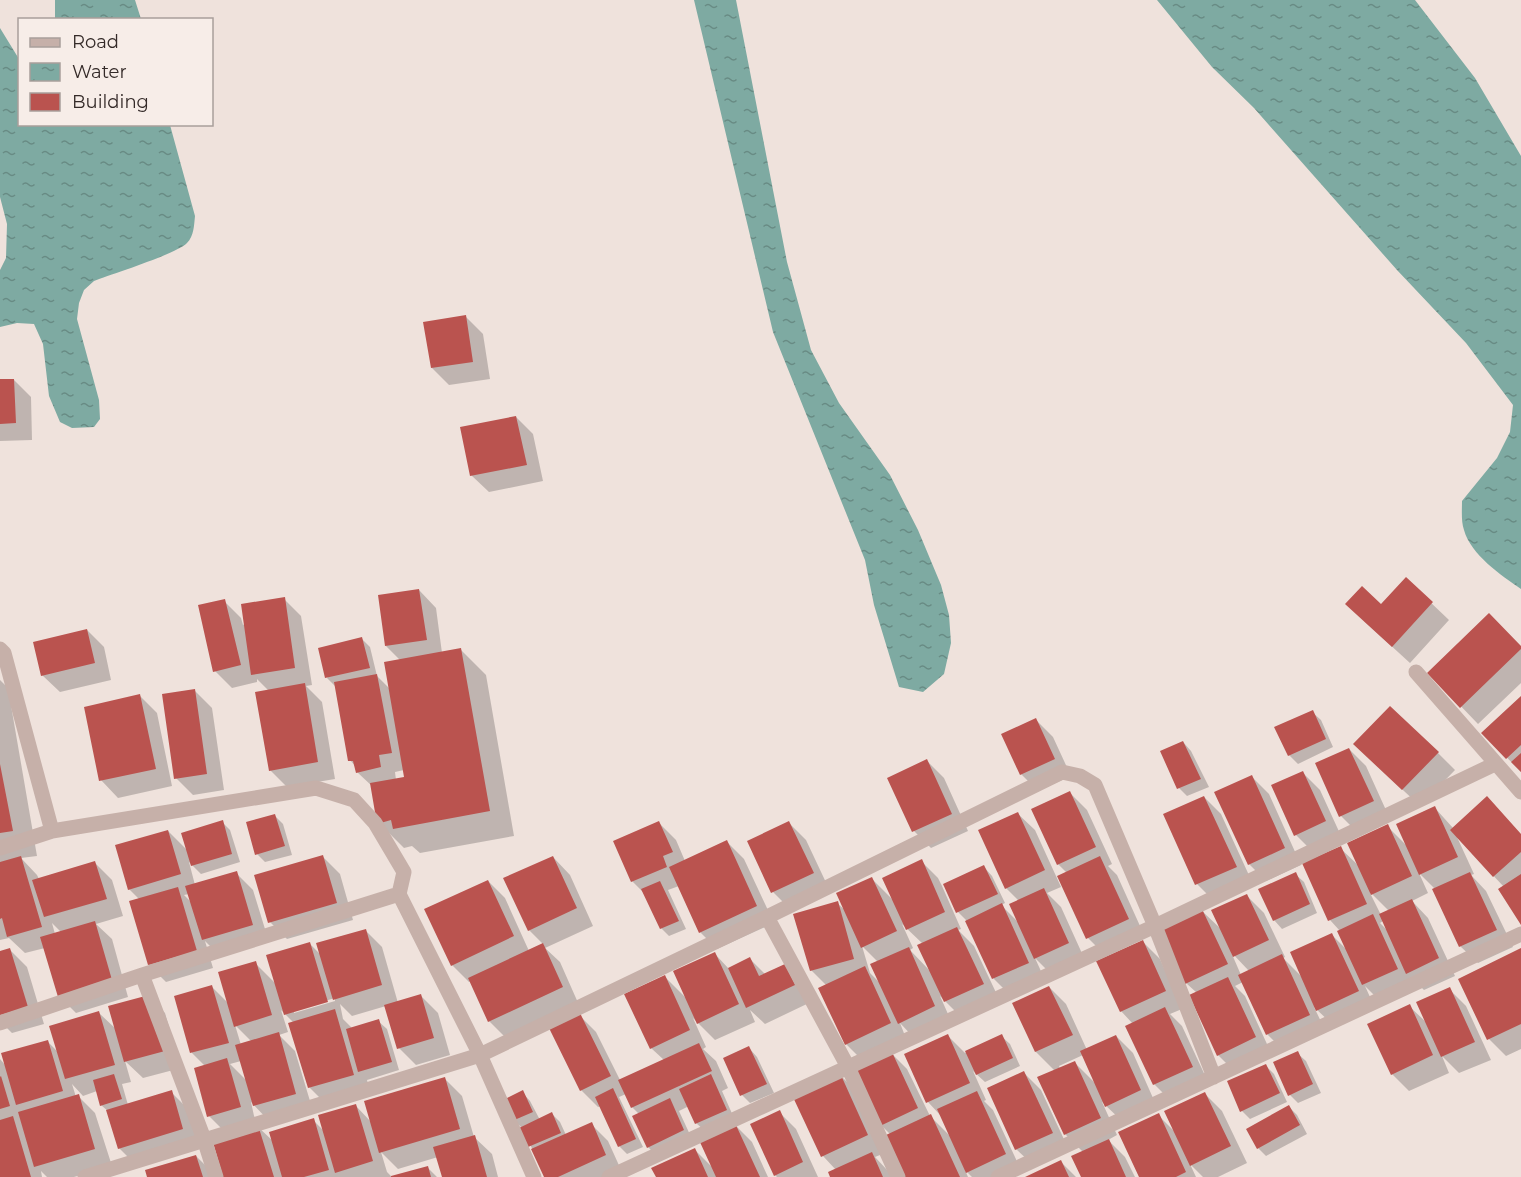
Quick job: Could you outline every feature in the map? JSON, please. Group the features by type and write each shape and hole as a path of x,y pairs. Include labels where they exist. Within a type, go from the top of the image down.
{"street":[{"path":"0,649 4,653 52,831"},
{"path":"1416,672 1521,792"},
{"path":"609,1177 1155,926 1495,764"},
{"path":"85,1177 480,1055 1062,772 1080,776 1095,785 1155,926 1214,1077"},
{"path":"0,848 52,831 316,788 354,800 375,823 404,872 399,894 480,1055 534,1177"},
{"path":"0,1023 142,975 399,894"},
{"path":"767,917 848,1067 898,1177"},
{"path":"999,1177 1521,934"},
{"path":"142,975 204,1139 216,1177"}],"water":[{"path":"55,0 135,0 141,18 55,18"},
{"path":"694,0 736,0 787,262 811,350 839,403 890,475 918,530 941,585 949,615 951,643 944,674 923,692 899,687 874,605 865,560 773,332"},
{"path":"1157,0 1415,0 1475,78 1521,156 1521,589 1480,556 1468,539 1462,523 1462,501 1497,458 1510,432 1513,405 1466,343 1397,270 1254,108 1212,67"},
{"path":"0,28 18,57 18,126 170,126 195,216 193,230 187,243 181,248 94,281 84,290 79,303 77,319 99,400 100,419 94,427 72,428 60,422 49,396 43,344 34,324 17,323 0,327 0,270 6,258 7,224 0,197"}],"building":[{"path":"466,315 473,362 431,368 423,322"},
{"path":"0,379 14,379 16,423 0,424"},
{"path":"516,416 527,465 470,476 460,427"},
{"path":"1406,577 1433,602 1392,647 1345,604 1362,586 1381,604"},
{"path":"419,589 427,640 385,646 378,595"},
{"path":"285,597 295,668 251,675 241,604"},
{"path":"225,599 241,665 213,672 198,605"},
{"path":"1489,613 1521,646 1521,649 1460,708 1427,673"},
{"path":"87,629 95,663 41,676 33,642"},
{"path":"362,637 370,668 325,678 318,648"},
{"path":"461,648 490,811 393,829 391,820 377,824 370,783 404,777 384,662"},
{"path":"377,674 392,753 379,755 381,767 356,773 353,761 348,761 334,682"},
{"path":"305,683 318,762 269,771 255,692"},
{"path":"195,689 207,774 174,779 162,694"},
{"path":"140,694 156,769 99,781 84,707"},
{"path":"1521,696 1521,745 1506,759 1481,733"},
{"path":"1390,706 1439,752 1402,790 1353,744"},
{"path":"1313,710 1326,739 1288,756 1274,727"},
{"path":"1036,718 1055,759 1020,775 1001,734"},
{"path":"1183,741 1201,779 1177,789 1160,751"},
{"path":"1349,748 1374,801 1339,817 1315,763"},
{"path":"1521,753 1521,772 1511,762"},
{"path":"927,759 952,814 912,832 887,778"},
{"path":"0,764 13,831 0,833"},
{"path":"1303,771 1326,821 1294,836 1271,785"},
{"path":"1252,775 1285,848 1248,865 1214,792"},
{"path":"1070,791 1096,847 1057,865 1031,809"},
{"path":"1204,796 1237,867 1195,885 1163,814"},
{"path":"1487,796 1521,834 1521,852 1493,877 1450,830"},
{"path":"1435,806 1458,857 1419,875 1396,824"},
{"path":"1018,812 1045,870 1005,889 978,830"},
{"path":"275,814 285,846 255,855 246,822"},
{"path":"223,820 232,854 191,866 181,833"},
{"path":"659,821 673,852 663,856 667,867 631,882 613,841"},
{"path":"789,821 814,873 771,893 747,841"},
{"path":"1388,824 1412,876 1371,895 1347,843"},
{"path":"168,830 181,874 128,890 115,845"},
{"path":"727,840 757,906 699,933 669,867"},
{"path":"1341,846 1367,904 1328,921 1302,863"},
{"path":"323,855 337,903 268,923 254,875"},
{"path":"21,856 42,927 7,937 2,918 0,919 0,862"},
{"path":"553,856 577,908 528,931 503,878"},
{"path":"1100,856 1129,919 1086,939 1057,876"},
{"path":"922,859 945,912 906,930 882,878"},
{"path":"95,861 107,899 44,917 32,880"},
{"path":"984,865 998,894 956,913 943,884"},
{"path":"237,871 253,925 202,940 185,886"},
{"path":"1296,872 1310,904 1273,921 1258,889"},
{"path":"1470,872 1497,930 1459,947 1432,889"},
{"path":"1521,874 1521,925 1498,889"},
{"path":"872,877 897,931 861,948 836,893"},
{"path":"488,880 514,936 451,966 424,909"},
{"path":"660,881 679,921 660,929 641,889"},
{"path":"178,887 197,951 148,965 129,901"},
{"path":"1044,888 1069,943 1034,959 1009,904"},
{"path":"1247,894 1269,940 1233,957 1211,910"},
{"path":"1412,899 1439,958 1406,974 1379,914"},
{"path":"838,901 854,959 810,971 793,914"},
{"path":"1002,903 1029,963 992,979 965,921"},
{"path":"1202,909 1228,964 1185,984 1160,929"},
{"path":"1373,914 1398,969 1362,985 1337,931"},
{"path":"95,921 112,980 58,997 40,937"},
{"path":"957,927 984,984 944,1002 917,945"},
{"path":"366,929 382,985 333,1000 316,943"},
{"path":"1332,933 1359,991 1316,1011 1290,952"},
{"path":"1143,940 1166,991 1120,1012 1096,961"},
{"path":"310,942 328,1002 284,1015 266,955"},
{"path":"543,943 563,987 488,1022 468,978"},
{"path":"909,947 935,1006 898,1024 870,964"},
{"path":"10,948 28,1007 0,1015 0,951"},
{"path":"1521,948 1521,1024 1487,1040 1458,979"},
{"path":"715,952 739,1004 697,1024 673,971"},
{"path":"1282,954 1310,1015 1266,1035 1238,975"},
{"path":"750,957 759,976 785,964 795,985 746,1008 728,968"},
{"path":"256,961 272,1015 234,1027 218,972"},
{"path":"865,966 891,1023 845,1045 818,988"},
{"path":"665,975 690,1030 650,1049 624,994"},
{"path":"1228,977 1256,1037 1217,1056 1189,995"},
{"path":"212,985 229,1043 190,1053 174,996"},
{"path":"1049,986 1073,1035 1035,1052 1012,1003"},
{"path":"1450,987 1475,1042 1441,1057 1416,1002"},
{"path":"421,994 434,1038 397,1049 384,1005"},
{"path":"149,995 165,1051 124,1062 108,1006"},
{"path":"1410,1004 1433,1055 1391,1075 1367,1024"},
{"path":"1165,1007 1193,1067 1153,1085 1125,1026"},
{"path":"335,1009 354,1075 308,1088 288,1023"},
{"path":"99,1011 115,1065 65,1079 49,1026"},
{"path":"580,1013 611,1076 580,1091 549,1028"},
{"path":"379,1019 392,1062 358,1072 346,1029"},
{"path":"279,1032 296,1094 253,1106 235,1045"},
{"path":"948,1034 970,1083 926,1103 904,1054"},
{"path":"1002,1034 1013,1058 976,1075 965,1051"},
{"path":"1116,1035 1141,1090 1105,1107 1080,1051"},
{"path":"48,1040 63,1091 16,1105 1,1053"},
{"path":"699,1043 712,1071 631,1108 618,1080"},
{"path":"749,1046 767,1084 740,1096 723,1058"},
{"path":"891,1050 918,1108 880,1126 853,1067"},
{"path":"1298,1051 1313,1084 1288,1096 1273,1062"},
{"path":"227,1058 241,1107 207,1117 194,1068"},
{"path":"1075,1061 1101,1118 1064,1135 1037,1077"},
{"path":"1266,1064 1280,1093 1240,1112 1227,1081"},
{"path":"1024,1071 1053,1133 1015,1150 987,1088"},
{"path":"840,1073 868,1135 821,1157 792,1095"},
{"path":"114,1074 122,1099 100,1106 93,1080"},
{"path":"711,1074 727,1110 695,1124 679,1089"},
{"path":"0,1077 10,1106 0,1109"},
{"path":"445,1077 460,1129 379,1153 364,1101"},
{"path":"613,1088 636,1139 618,1147 595,1097"},
{"path":"172,1090 183,1129 118,1149 106,1110"},
{"path":"523,1090 533,1112 512,1121 503,1100"},
{"path":"977,1091 1006,1154 966,1173 937,1109"},
{"path":"1205,1092 1231,1146 1190,1166 1164,1111"},
{"path":"79,1094 95,1149 34,1167 18,1112"},
{"path":"670,1098 684,1130 647,1148 632,1116"},
{"path":"356,1104 373,1161 335,1173 318,1115"},
{"path":"1289,1105 1300,1125 1257,1149 1246,1129"},
{"path":"780,1110 803,1162 774,1176 750,1124"},
{"path":"552,1112 561,1133 528,1147 519,1128"},
{"path":"1159,1113 1186,1172 1176,1177 1139,1177 1118,1132"},
{"path":"931,1114 960,1177 905,1177 886,1135"},
{"path":"13,1116 31,1177 0,1177 0,1120"},
{"path":"314,1118 329,1170 304,1177 282,1177 269,1132"},
{"path":"592,1122 606,1155 558,1177 544,1177 531,1149"},
{"path":"735,1123 760,1177 716,1177 699,1140"},
{"path":"258,1125 274,1177 223,1177 212,1139"},
{"path":"475,1135 487,1177 442,1177 433,1147"},
{"path":"1109,1139 1126,1177 1081,1177 1071,1156"},
{"path":"695,1148 708,1177 656,1177 651,1168"},
{"path":"872,1152 883,1177 830,1177 828,1172"},
{"path":"196,1155 203,1177 147,1177 145,1170"},
{"path":"1061,1160 1069,1177 1025,1177"},
{"path":"428,1166 431,1177 391,1177 391,1176"}]}
